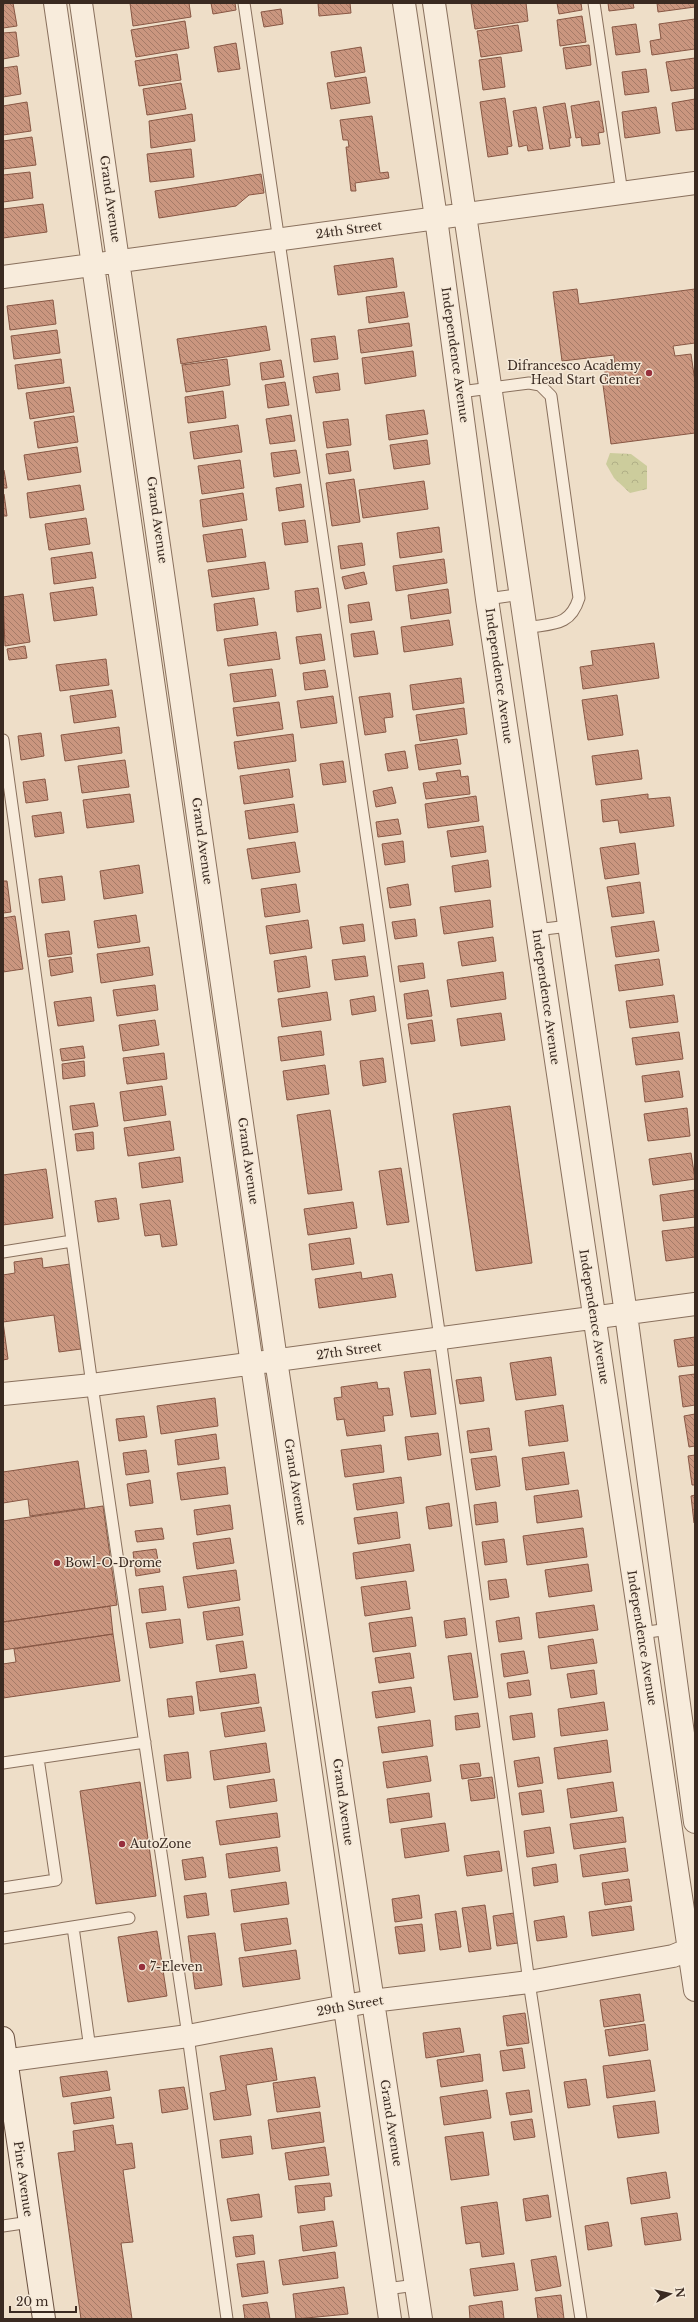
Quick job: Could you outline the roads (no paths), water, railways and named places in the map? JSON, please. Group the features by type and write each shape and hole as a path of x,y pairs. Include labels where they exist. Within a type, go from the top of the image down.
{"street":[{"path":"55,3 390,2319"},
{"name":"Grand Avenue","path":"81,3 174,638 276,1360 421,2319"},
{"name":"Independence Avenue","path":"404,3 436,218 487,599 641,1633 692,1948 695,1990"},
{"path":"434,3 492,387 626,1314 695,1822"},
{"name":"24th Street","path":"3,277 695,183"},
{"name":"27th Street","path":"3,1394 92,1385 695,1304"},
{"name":"29th Street","path":"5,2060 188,2036 372,2001 529,1982 673,1956 692,1948"},
{"name":"Pine Avenue","path":"3,2038 44,2319"}],"lane":[{"path":"244,3 277,239 440,1338 529,1982 581,2319"},
{"path":"594,3 622,193"},
{"path":"460,392 529,383 540,385 551,396 577,573 579,598 575,611 565,621 526,628"},
{"path":"487,599 522,594"},
{"path":"147,642 174,638"},
{"path":"3,740 92,1385 188,2036 227,2319"},
{"path":"536,930 569,926"},
{"path":"197,986 223,983"},
{"path":"3,1252 72,1241"},
{"path":"641,1633 668,1629"},
{"path":"297,1682 324,1678"},
{"path":"3,1763 145,1742"},
{"path":"3,1888 56,1880 38,1758"},
{"path":"3,1938 129,1918"},
{"path":"72,1927 90,2049"},
{"path":"3,2226 30,2222"},
{"path":"386,2289 416,2285"}],"place":[{"name":"Difrancesco Academy Head Start Center","path":"649,373"},
{"name":"Bowl-O-Drome","path":"57,1563"},
{"name":"AutoZone","path":"122,1844"},
{"name":"7-Eleven","path":"142,1967"}]}
